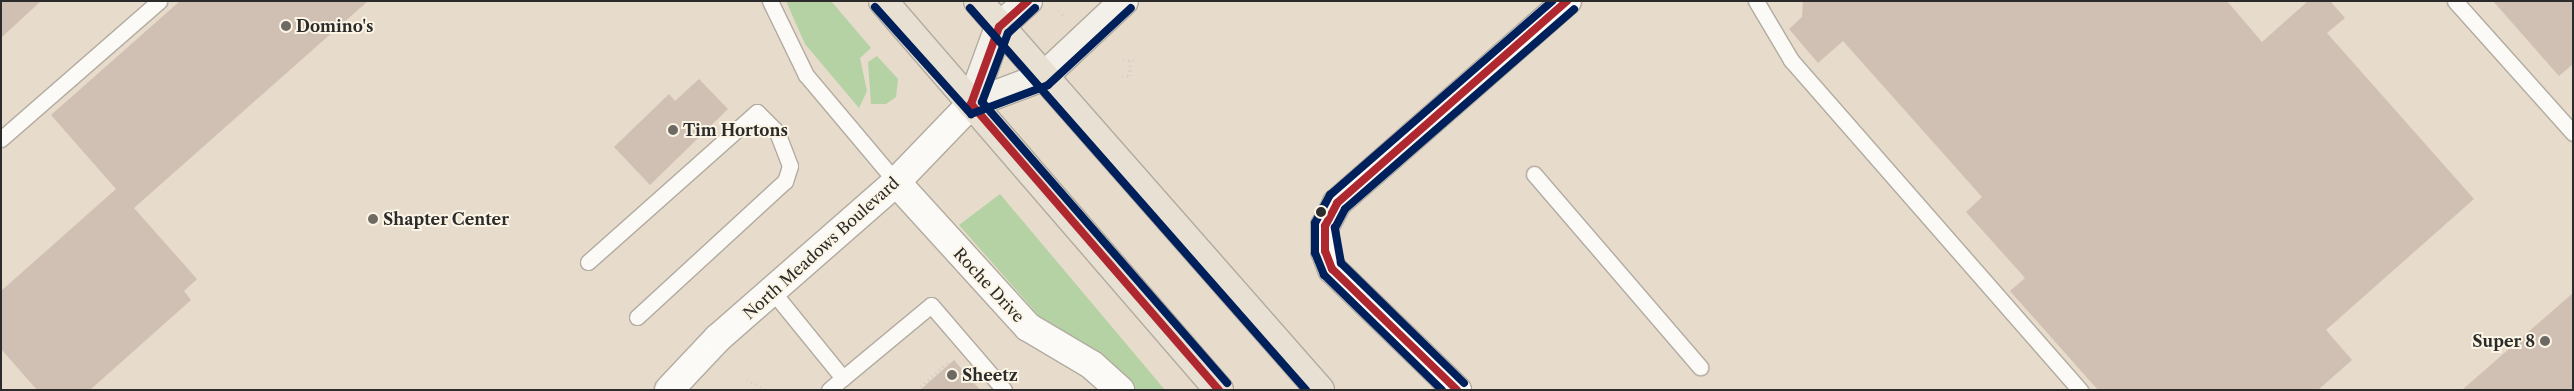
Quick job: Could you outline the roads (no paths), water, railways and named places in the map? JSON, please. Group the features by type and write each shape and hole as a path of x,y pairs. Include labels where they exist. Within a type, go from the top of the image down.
{"main road":[{"path":"883,1 1218,390"},
{"path":"978,1 1320,390"},
{"path":"971,104 1043,77 1124,1"},
{"path":"971,104 999,27 1040,3"}],"street":[{"path":"1457,390 1332,269 1325,226 1337,203 1567,1"},
{"name":"North Meadows Boulevard","path":"669,390 718,338 773,292 896,182 971,104"},
{"name":"Roche Drive","path":"896,182 1028,327 1092,365 1120,390"}],"lane":[{"path":"1,139 159,1"},
{"path":"770,1 806,75 896,182"},
{"path":"1756,1 1791,60 2080,390"},
{"path":"2455,1 2573,134"},
{"path":"588,262 756,112 777,132 790,166 785,181 637,317"},
{"path":"1534,174 1700,367"},
{"path":"773,292 843,378"},
{"path":"829,390 931,306 1004,390"}],"place":[{"name":"Domino's","path":"286,26"},
{"name":"Tim Hortons","path":"673,130"},
{"name":"Shapter Center","path":"373,219"},
{"name":"Super 8","path":"2545,341"},
{"name":"Sheetz","path":"952,375"}]}
